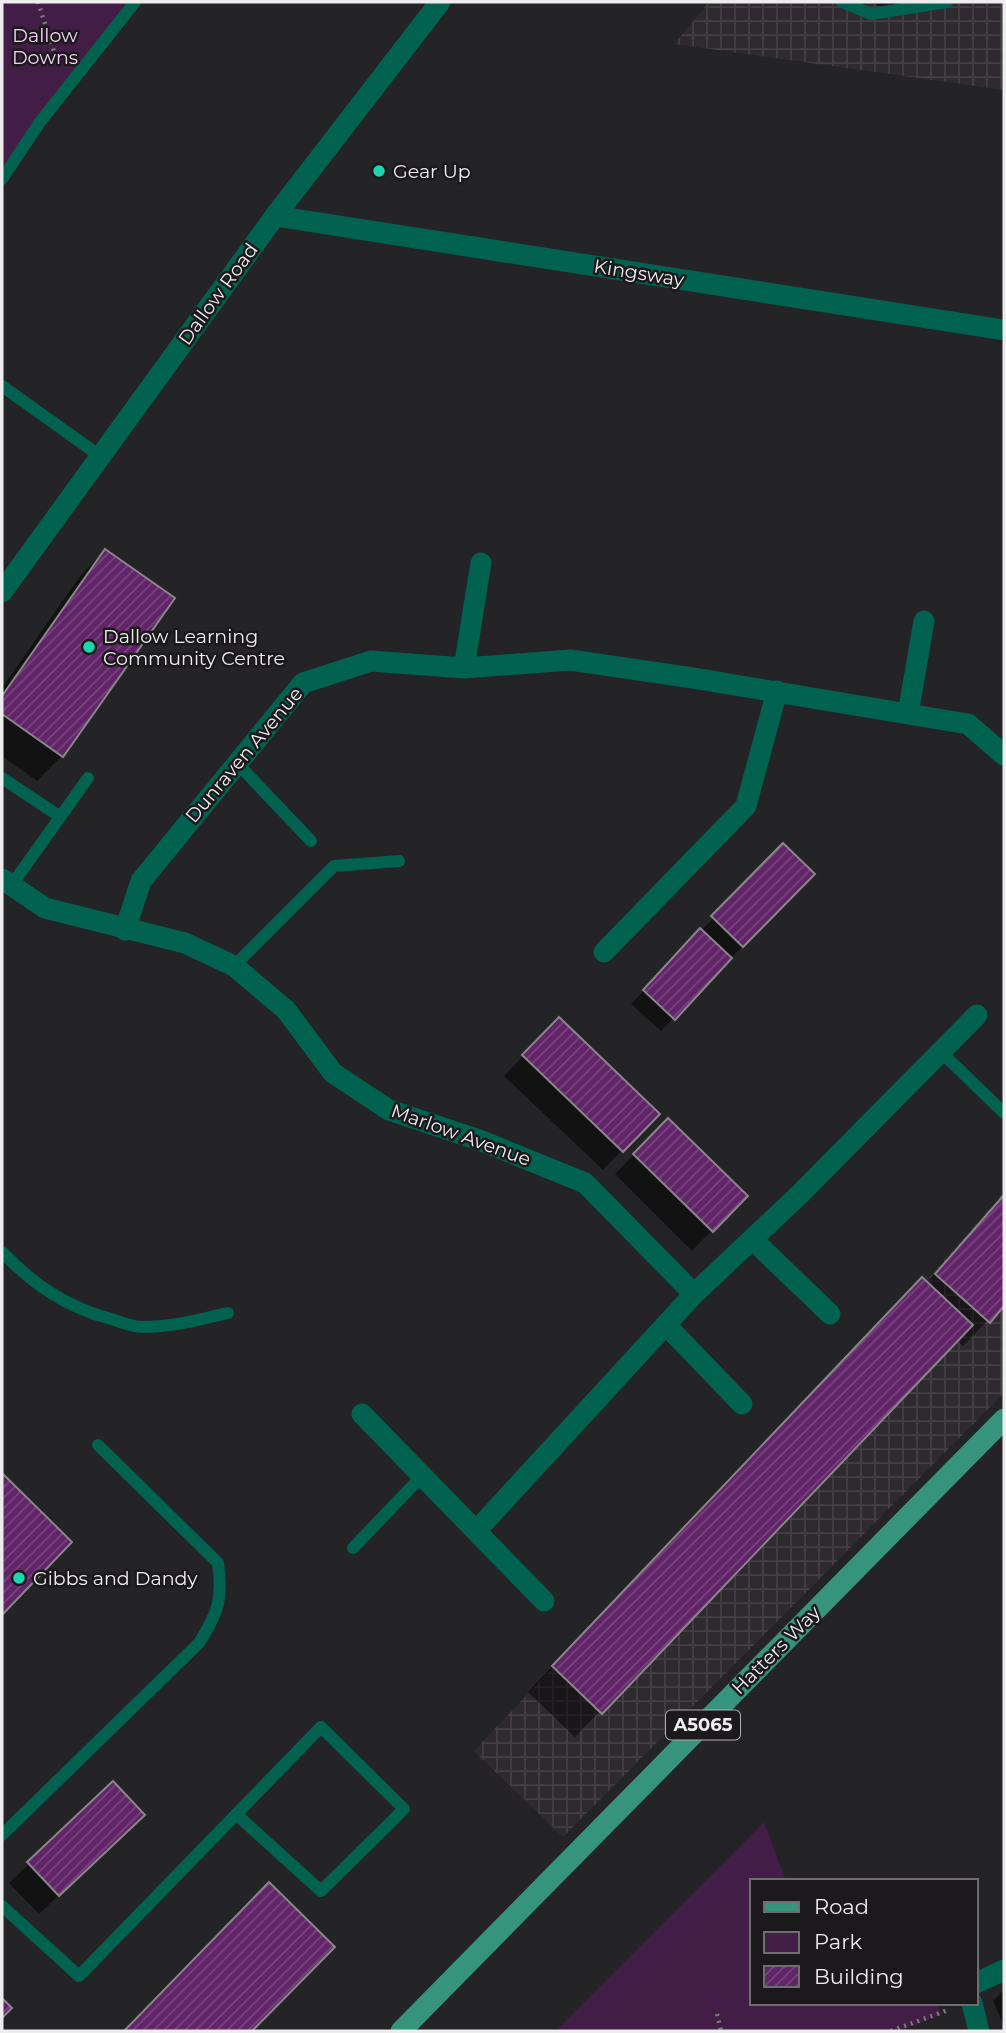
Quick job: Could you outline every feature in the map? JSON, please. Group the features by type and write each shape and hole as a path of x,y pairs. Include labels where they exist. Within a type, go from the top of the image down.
{"main road":[{"name":"Hatters Way","path":"401,2031 1004,1419"}],"street":[{"name":"Dallow Road","path":"2,592 275,216 440,2"},
{"name":"Kingsway","path":"275,216 1004,330"},
{"path":"464,668 481,563"},
{"path":"908,714 924,621"},
{"name":"Dunraven Avenue","path":"125,930 141,881 303,683 372,661 464,668 570,660 777,691 968,724 1004,755"},
{"path":"604,951 746,806 777,691"},
{"name":"Marlow Avenue","path":"7,883 45,908 185,943 234,966 286,1010 333,1073 389,1110 482,1141 585,1183 694,1294"},
{"path":"477,1530 694,1294 977,1015"},
{"path":"752,1239 830,1314"},
{"path":"666,1325 741,1404"},
{"path":"362,1414 544,1601"},
{"path":"978,1978 1004,1969"}],"lane":[{"path":"2,179 66,89 135,2"},
{"path":"842,2 871,13 947,2"},
{"path":"2,386 100,456"},
{"path":"236,762 311,841"},
{"path":"2,778 59,816"},
{"path":"7,883 88,778"},
{"path":"234,966 334,866 399,860"},
{"path":"940,1051 1004,1113"},
{"path":"2,1252 31,1282 54,1297 92,1314 139,1327 183,1324 228,1313"},
{"path":"2,1836 199,1643 215,1618 222,1590 218,1563 98,1444"},
{"path":"353,1548 422,1475"},
{"path":"2,1906 79,1976 236,1814 321,1727 404,1810 321,1891 236,1814"}],"path":[{"path":"38,2 66,89"},
{"path":"717,2014 721,2031"},
{"path":"891,2031 969,2016"}],"shaded area":[{"path":"709,2 1004,2 1004,90 674,44"},
{"path":"1004,1192 1004,1393 563,1837 474,1751 924,1274 929,1278"}],"green space":[{"name":"Dallow Downs","path":"2,2 132,2 2,180"},
{"path":"764,1822 785,1879 750,1879 750,2005 938,2005 941,2015 899,2031 556,2031"}],"building":[{"name":"Dallow Learning Community Centre","path":"105,549 175,598 63,757 2,714 2,696"},
{"path":"783,843 815,874 743,947 711,916"},
{"path":"700,928 732,958 675,1020 643,990"},
{"path":"559,1017 660,1114 623,1152 522,1055"},
{"path":"668,1118 748,1196 713,1232 633,1154"},
{"path":"1004,1195 1004,1306 990,1323 935,1274"},
{"path":"922,1277 973,1325 602,1714 552,1666"},
{"name":"Gibbs and Dandy","path":"2,1473 72,1542 2,1615"},
{"path":"113,1781 145,1815 59,1896 27,1862"},
{"path":"269,1882 335,1947 252,2031 124,2031"},
{"path":"2,1998 12,2008 2,2018"}],"place":[{"name":"Gear Up","path":"379,171"},
{"name":"Dallow Learning Community Centre","path":"89,647"},
{"name":"Gibbs and Dandy","path":"19,1578"}]}
